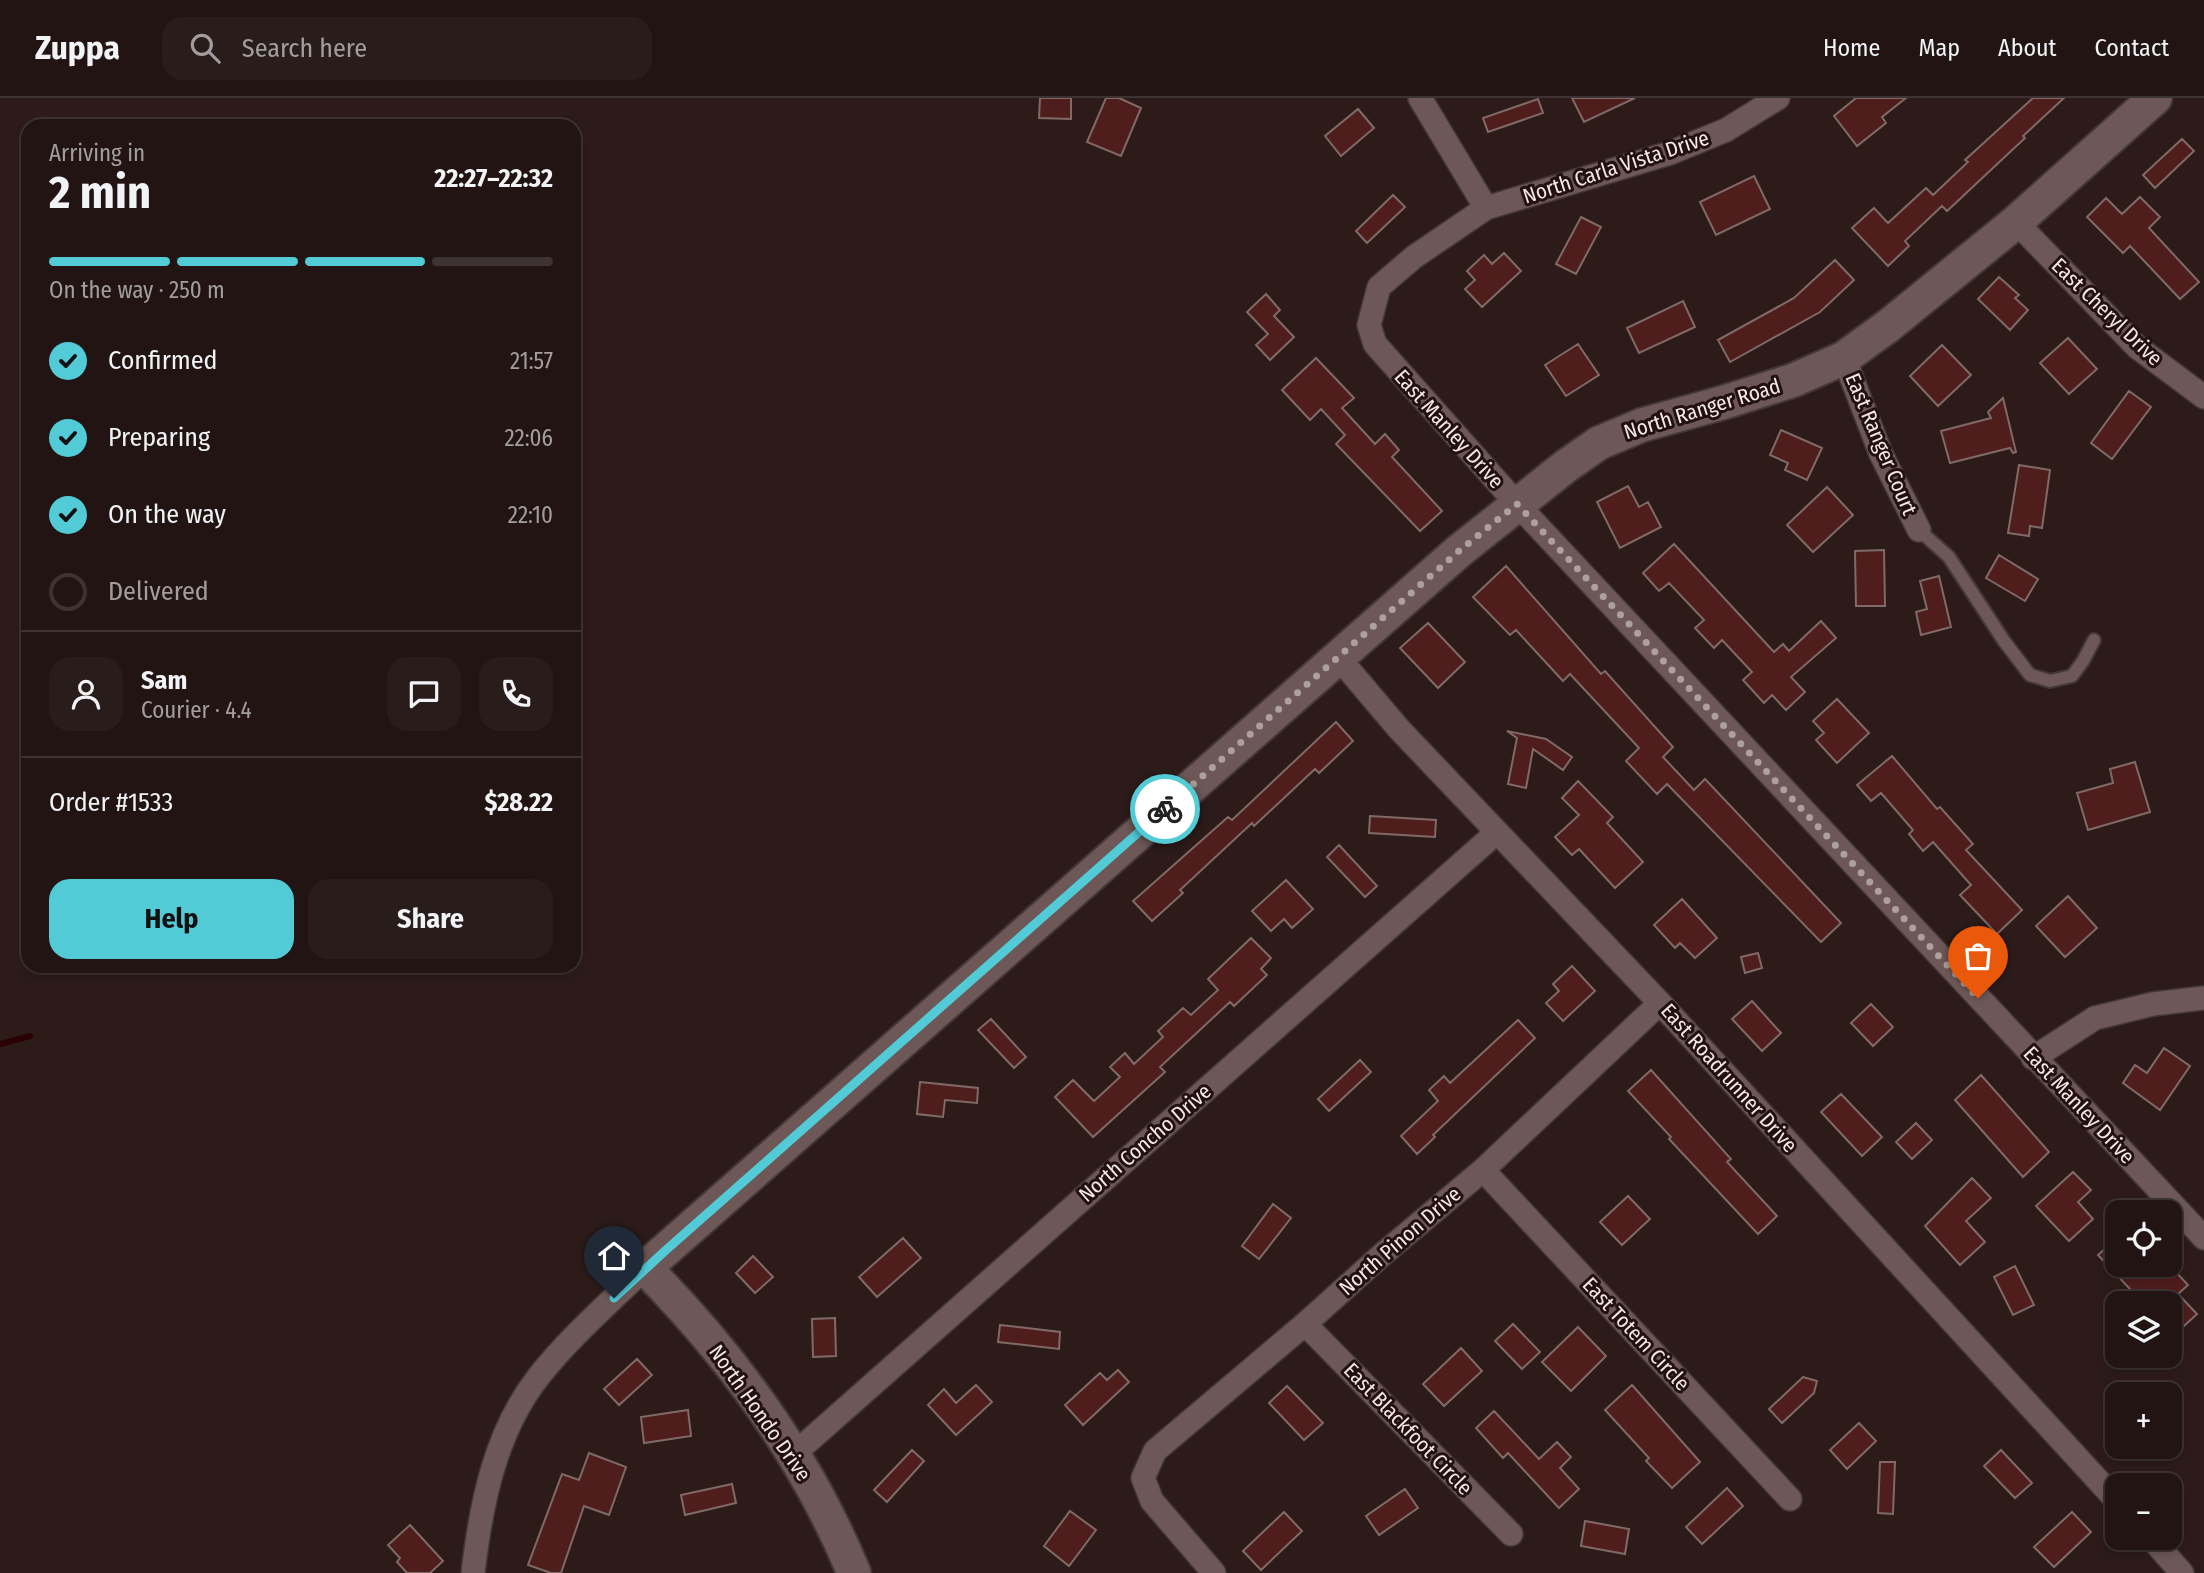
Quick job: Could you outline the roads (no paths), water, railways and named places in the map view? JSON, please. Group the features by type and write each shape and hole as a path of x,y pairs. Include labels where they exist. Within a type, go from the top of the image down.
{"street":[{"path":"1419,98 1486,208"},
{"name":"North Carla Vista Drive","path":"1486,208 1670,153 1726,130 1778,98"},
{"name":"North Ranger Road","path":"473,1573 488,1481 507,1429 538,1377 584,1328 645,1268 1338,657 1459,551 1599,443 1642,425 1794,380 1844,358 1888,326 2016,222 2155,98"},
{"name":"East Manley Drive","path":"1486,208 1414,257 1378,287 1369,325 1375,344 1517,504 2204,1238"},
{"name":"East Cheryl Drive","path":"2016,222 2137,347 2204,397"},
{"name":"East Ranger Court","path":"1844,358 1881,454 1919,530"},
{"name":"East Roadrunner Drive","path":"1338,657 1399,729 1660,1003 2105,1488"},
{"name":"North Concho Drive","path":"794,1454 1496,833"},
{"path":"2033,1058 2095,1018 2153,1004 2204,998"},
{"name":"North Pinon Drive","path":"1214,1573 1152,1500 1143,1478 1155,1451 1483,1170 1660,1003"},
{"name":"East Totem Circle","path":"1483,1170 1790,1499"},
{"name":"North Hondo Drive","path":"645,1268 673,1296 718,1351 794,1454 838,1533 854,1573"},
{"name":"East Blackfoot Circle","path":"1305,1324 1511,1534"},
{"path":"2162,1550 2182,1573"}],"lane":[{"path":"1919,530 1949,557 2004,641 2030,675 2050,681 2072,676 2094,640"}],"waterway":[{"path":"0,1044 30,1036"}]}
